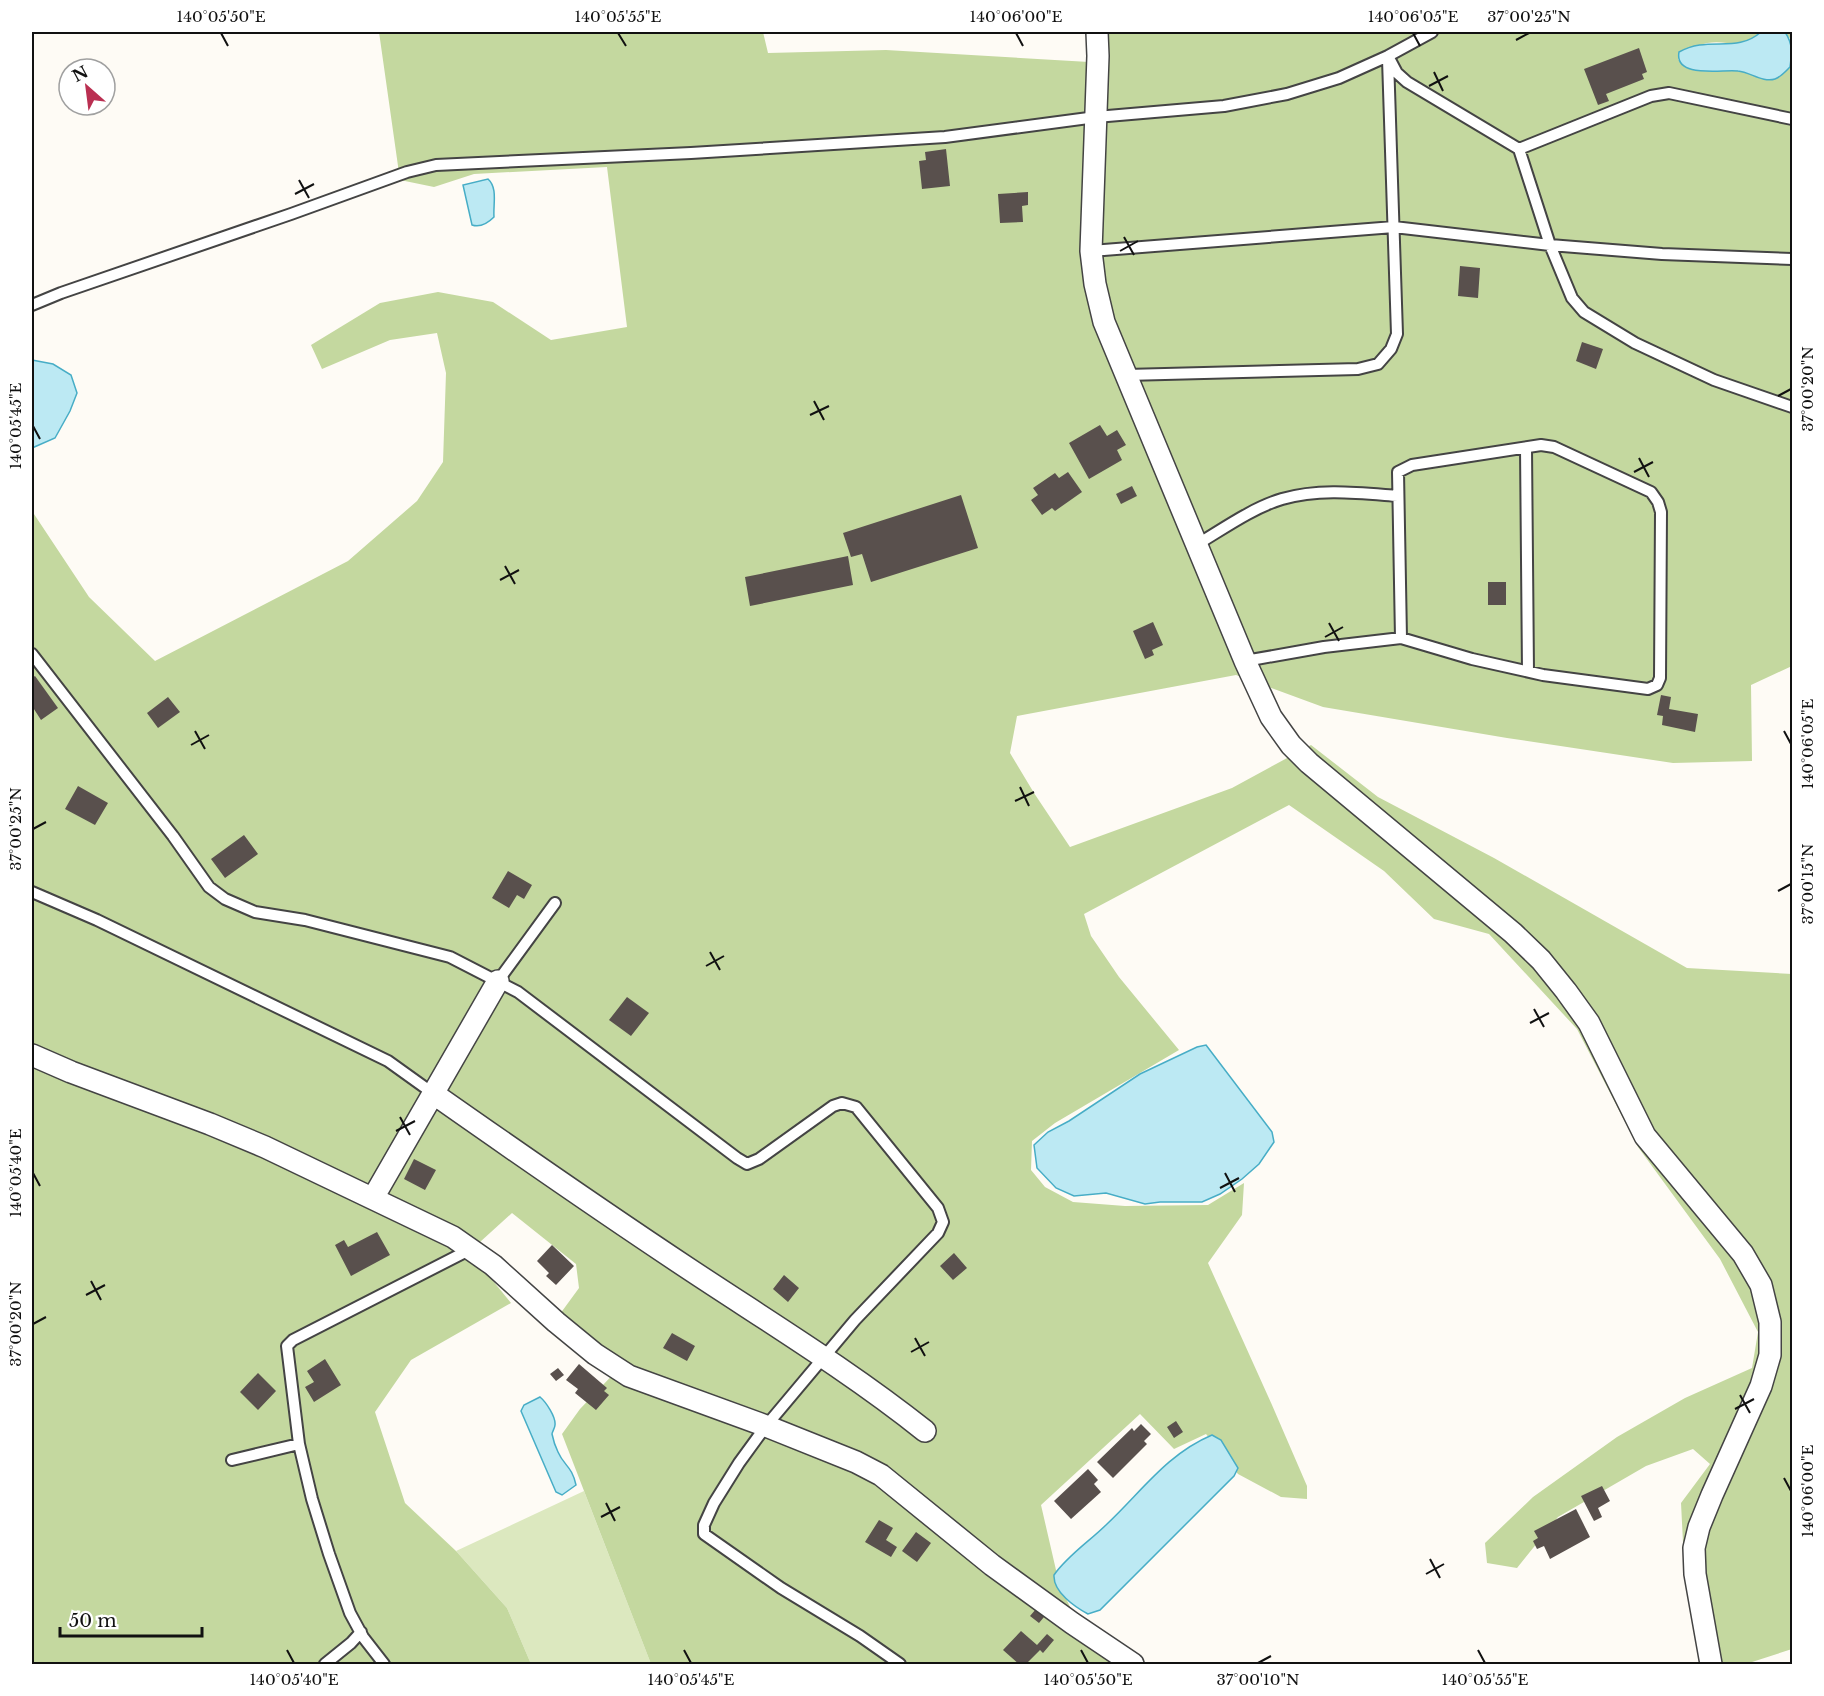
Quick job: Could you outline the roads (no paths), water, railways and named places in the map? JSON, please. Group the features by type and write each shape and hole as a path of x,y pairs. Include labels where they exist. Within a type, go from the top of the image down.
{"street":[{"path":"1097,32 1091,251 1095,284 1104,322 1245,662 1271,717 1291,745 1309,763 1513,933 1541,960 1589,1023 1645,1136 1743,1254 1761,1285 1770,1322 1770,1355 1761,1386 1699,1527 1694,1548 1695,1574 1711,1665"},
{"path":"373,1198 498,981"},
{"path":"32,1055 210,1124 453,1237 493,1265 556,1323 595,1354 629,1376 766,1426 856,1462 881,1475 992,1565 1133,1665"},
{"path":"434,1094 606,1214 823,1358 925,1431"}],"lane":[{"path":"32,305 407,172 436,165 691,153 945,137 1096,117 1224,106 1287,94 1339,78 1388,56 1432,32"},
{"path":"1388,56 1397,73 1407,82 1519,149 1550,245 1572,298 1584,312 1635,343 1704,375 1792,407"},
{"path":"1126,375 1358,369 1378,364 1391,349 1396,334 1388,56"},
{"path":"1519,149 1651,96 1669,93 1792,119"},
{"path":"1091,251 1394,226 1550,245 1662,254 1792,259"},
{"path":"1245,662 1324,647 1401,638 1472,659 1544,675 1648,688 1657,685 1660,678 1661,512 1659,502 1651,492 1554,447 1541,445 1412,465 1398,472 1401,638"},
{"path":"1526,448 1528,671"},
{"path":"1196,545 1258,510 1281,500 1307,494 1337,492 1398,496"},
{"path":"32,654 173,836 209,887 225,899 255,912 305,920 450,957 498,981 518,992 747,1164 759,1159 833,1106 842,1103 856,1107 938,1208 943,1222 938,1233 855,1320 766,1426 714,1503 704,1525 704,1534 781,1588 860,1636 900,1665"},
{"path":"32,892 97,920 388,1061 434,1094"},
{"path":"498,981 555,903"},
{"path":"384,1665 350,1613 312,1499 299,1444 287,1346 293,1340 471,1249"},
{"path":"232,1460 299,1444"},
{"path":"325,1665 361,1632"}],"water":[{"path":"1761,32 1785,32 1791,45 1790,67 1775,79 1766,80 1738,71 1701,71 1684,66 1679,60 1679,52 1690,47 1742,42"},
{"path":"488,179 494,192 494,217 484,224 472,225 463,185"},
{"path":"32,360 53,364 71,375 77,393 55,438 32,448"},
{"path":"1206,1045 1272,1132 1274,1142 1259,1164 1242,1179 1220,1194 1202,1202 1145,1204 1106,1193 1074,1196 1056,1188 1037,1168 1034,1145 1048,1132 1069,1121 1140,1074"},
{"path":"540,1397 554,1418 555,1426 552,1434 560,1457 572,1474 576,1485 562,1495 556,1492 521,1411 524,1405"},
{"path":"1212,1435 1221,1440 1238,1468 1234,1476 1100,1610 1088,1614 1071,1603 1057,1587 1054,1575 1168,1463 1196,1443"}]}
